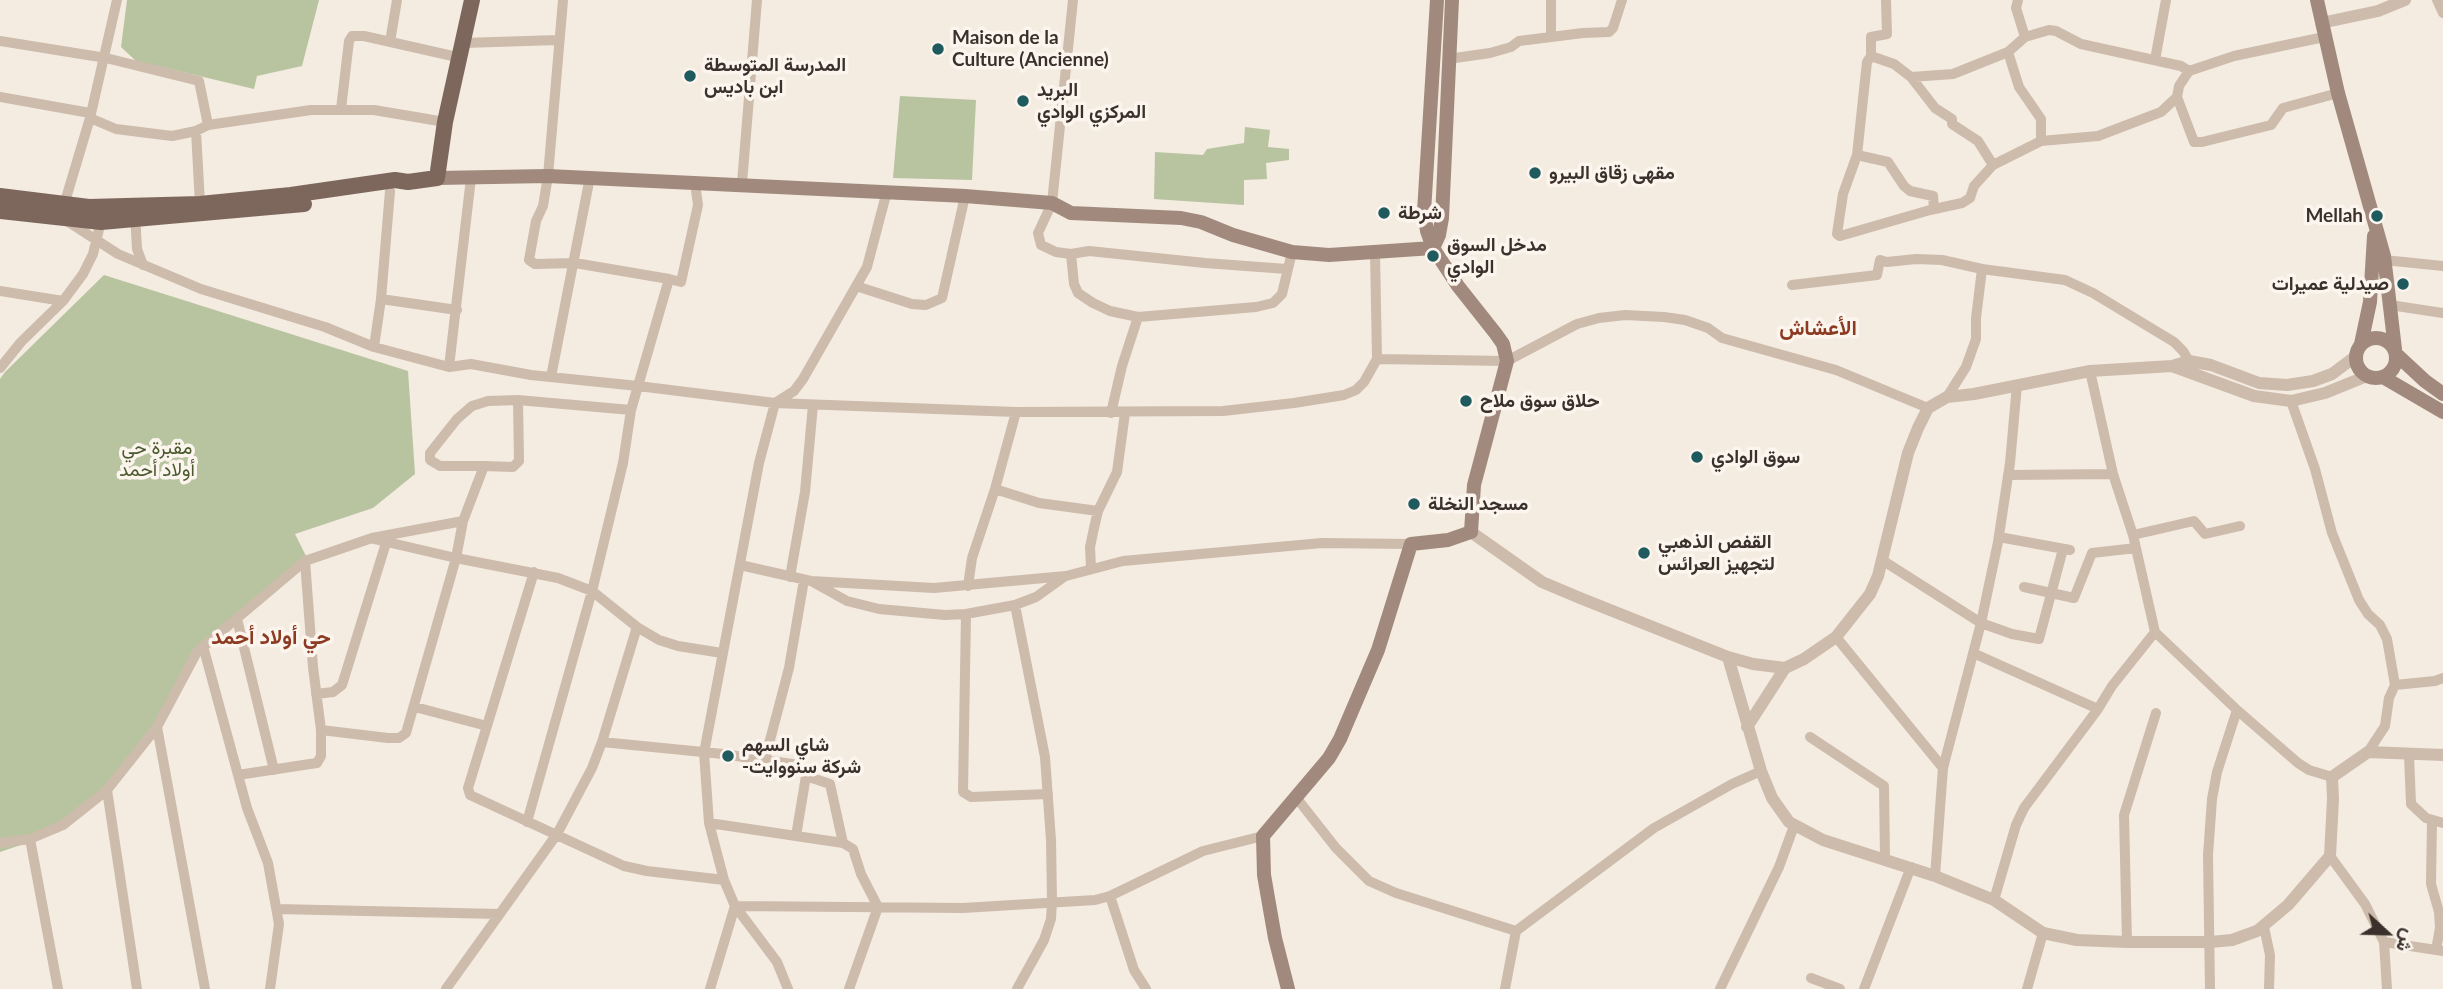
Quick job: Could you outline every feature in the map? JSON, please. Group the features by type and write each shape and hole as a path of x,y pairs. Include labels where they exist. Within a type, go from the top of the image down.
{"main road":[{"path":"437,178 445,122 471,0"},
{"path":"1437,0 1440,99"},
{"path":"1288,989 1275,938 1264,875 1263,836 1329,758 1340,739 1381,641 1411,544 1448,540 1471,533 1474,485 1507,361 1503,344 1458,286 1433,248 1424,212 1448,59 1452,0"},
{"path":"2317,0 2338,93 2384,260 2396,352 2394,369 2383,377"},
{"path":"135,213 395,180 408,182 437,178 590,177 965,195 1052,204 1071,213 1181,218 1201,222 1233,235 1292,252 1329,255 1433,248"},
{"path":"0,211 102,215 284,207 396,190 408,182"},
{"path":"0,196 64,212"},
{"path":"2375,221 2370,302 2358,350 2358,368 2367,376 2383,377 2443,412"},
{"path":"2358,350 2373,337 2380,337 2391,343 2396,352 2425,381 2443,394"}],"street":[{"path":"117,0 106,58 64,212 97,242 201,289 325,327 374,347 449,367 471,364 503,371 775,403 1016,412 1223,411 1344,395 1356,390 1364,382 1377,359 1375,253"},
{"path":"390,41 397,0"},
{"path":"563,0 548,176 529,260 535,264 575,263 681,282 698,205 695,183"},
{"path":"742,183 757,0"},
{"path":"1073,0 1052,204 1040,228 1038,240 1041,245 1050,250 1071,254 1089,251 1287,268"},
{"path":"1551,0 1551,37"},
{"path":"1448,59 1490,54 1511,47 1519,41 1608,32 1613,29 1622,0"},
{"path":"1886,0 1888,34 1871,37 1871,56 1867,62 1857,155 1843,194 1837,234 1843,237 1860,229 1962,204 1970,198 1974,186 1993,165 2041,141 2098,136 2161,113 2177,97"},
{"path":"2018,0 2016,8 2025,37"},
{"path":"2155,60 2166,0"},
{"path":"2338,93 2283,108 2271,125 2202,142 2194,142 2177,97 2179,86 2189,71 2322,30 2405,0"},
{"path":"2437,0 2443,13"},
{"path":"1911,77 1953,74 2008,52 2025,37 2049,30 2081,44 2181,66 2189,71"},
{"path":"341,109 351,38 364,36 460,50 558,40"},
{"path":"0,41 106,58 199,81 208,125"},
{"path":"2008,52 2018,87 2041,118 2041,141"},
{"path":"1871,56 1894,64 1911,77 1935,108 1952,119 1952,124 1978,141 1993,165"},
{"path":"0,97 90,116 116,129 173,136 196,131 208,125 311,110 374,110 445,122"},
{"path":"196,131 201,204"},
{"path":"1857,155 1888,162 1910,191 1933,196 1934,209"},
{"path":"551,377 590,177"},
{"path":"449,367 471,178"},
{"path":"374,347 382,299 390,191"},
{"path":"788,989 777,962 735,906 724,880 709,823 704,752 759,463 775,403 794,391 803,379 856,286 872,253 887,191"},
{"path":"856,286 912,304 926,304 942,298 965,195"},
{"path":"135,213 137,249 143,265"},
{"path":"2,361 63,301 83,274 97,242 102,215"},
{"path":"1071,254 1074,284 1078,293 1110,311 1138,317 1256,307 1273,303 1282,294 1292,252"},
{"path":"1792,285 1877,275 1880,260 1942,260 1982,269 2065,280 2093,293 2174,342 2183,351 2189,367 2254,396 2291,401 2325,393 2367,376"},
{"path":"2384,260 2443,266"},
{"path":"1947,397 1966,367 1976,339 1982,269"},
{"path":"527,822 592,591 623,463 631,410 669,279"},
{"path":"0,291 63,301"},
{"path":"382,299 457,310"},
{"path":"2390,305 2443,313"},
{"path":"1377,359 1507,361 1577,324 1625,315 1664,317 1685,320 1707,328 1722,338 1836,370 1928,408"},
{"path":"1111,412 1138,317"},
{"path":"1747,727 1785,668 1804,659 1836,637 1857,614 1870,594 1882,560 1908,453 1928,408 1947,397 2090,371 2211,365 2259,383 2287,385 2313,381 2332,374 2358,350"},
{"path":"2090,371 2113,474 2133,535 2155,632 2237,710 2306,768 2332,777"},
{"path":"1935,876 1943,768 1981,623 1999,537 2017,385"},
{"path":"518,400 519,461 513,467 440,466 430,460 430,453 457,419 472,406 488,401 518,400 631,410"},
{"path":"2291,401 2315,469 2336,544 2359,600 2384,632 2395,685 2389,698 2385,726 2368,752 2332,777"},
{"path":"790,577 806,492 813,405"},
{"path":"968,586 972,558 995,489 1016,412"},
{"path":"1091,568 1090,547 1098,511 1117,472 1125,413"},
{"path":"321,730 399,738 404,736 409,728 456,558 463,521 484,466"},
{"path":"2008,475 2113,474"},
{"path":"995,489 1039,503 1098,511"},
{"path":"0,843 30,839 63,825 107,790 157,727 190,662 203,646 305,561 372,538 463,521"},
{"path":"2133,535 2194,521 2205,534 2240,526"},
{"path":"1471,533 1542,582 1728,657 1753,664 1785,668"},
{"path":"1882,560 1981,623 2012,634 2039,639 2067,550 1999,537"},
{"path":"372,538 456,558 534,572 592,591 637,627 659,640 722,653"},
{"path":"316,694 333,692 342,685 386,542"},
{"path":"740,565 807,580 906,588 968,586 1066,576 1123,561 1322,543 1411,544"},
{"path":"2024,587 2074,598 2092,553 2136,548"},
{"path":"238,775 317,762 322,749 305,561"},
{"path":"534,572 468,791 473,798 624,866 724,880"},
{"path":"807,580 847,601 879,609 911,613 966,614 1015,605 1036,597 1066,576"},
{"path":"765,760 789,668 807,580"},
{"path":"1015,605 1045,757 1052,902 1051,919 1044,940 1017,989"},
{"path":"966,614 963,792 971,797 1048,794"},
{"path":"237,619 274,770"},
{"path":"446,989 557,834 592,768 637,627"},
{"path":"1994,900 2016,825 2024,808 2098,709 2112,686 2155,632"},
{"path":"1836,637 1943,768"},
{"path":"203,646 247,808 268,863 277,909 279,924 270,989 264,989"},
{"path":"1973,653 2098,709"},
{"path":"1728,657 1761,771 1779,808 1794,826 1823,840 1935,876 1994,900 2043,933 2077,940 2210,942 2232,940 2264,927 2288,905 2330,856 2332,777"},
{"path":"2395,685 2443,678"},
{"path":"415,707 487,726"},
{"path":"2210,989 2208,855 2212,799 2217,772 2237,710"},
{"path":"2127,942 2124,815 2156,713"},
{"path":"157,727 205,989"},
{"path":"1810,737 1884,786 1885,859"},
{"path":"602,741 799,765 803,767 806,776 796,836"},
{"path":"2368,752 2443,754"},
{"path":"2384,942 2440,951 2438,892 2431,884 2437,822 2417,811 2409,799 2409,755"},
{"path":"1505,989 1516,931 1654,828 1732,784 1761,771"},
{"path":"806,776 830,784 843,843"},
{"path":"107,790 137,989"},
{"path":"1295,796 1336,848 1369,881 1396,893 1516,931"},
{"path":"709,823 843,843 855,851 861,874 878,907 849,989"},
{"path":"1720,989 1779,867 1794,826"},
{"path":"735,906 1006,907 1095,900 1110,897 1203,850 1263,836"},
{"path":"30,839 58,989"},
{"path":"2330,856 2365,904 2384,942 2387,989"},
{"path":"1864,989 1911,867"},
{"path":"1110,897 1134,970 1146,989"},
{"path":"711,989 735,906"},
{"path":"277,909 500,914"},
{"path":"2264,927 2270,955 2269,989"},
{"path":"2027,989 2043,933"},
{"path":"1811,978 1840,989"}],"green space":[{"path":"127,0 319,0 302,66 257,76 254,89 136,61 121,47"},
{"path":"900,96 976,100 972,180 893,178"},
{"path":"1245,127 1270,130 1268,147 1289,149 1289,160 1266,163 1267,179 1244,180 1244,205 1154,199 1155,152 1203,155 1207,149 1244,143"},
{"name":"مقبرة حي أولاد أحمد","path":"104,275 408,371 415,474 373,508 295,534 306,556 193,651 154,726 106,793 59,832 0,852 0,379"}],"place":[{"name":"Maison de la Culture (Ancienne)","path":"938,49"},
{"name":"المدرسة المتوسطة ابن باديس","path":"690,76"},
{"name":"البريد المركزي الوادي","path":"1023,101"},
{"name":"مقهى زقاق البيرو","path":"1535,173"},
{"name":"شرطة","path":"1384,213"},
{"name":"Mellah","path":"2377,216"},
{"name":"مدخل السوق الوادي","path":"1433,256"},
{"name":"صيدلية عميرات","path":"2403,284"},
{"name":"حلاق سوق ملاح","path":"1466,401"},
{"name":"سوق الوادي","path":"1697,457"},
{"name":"مسجد النخلة","path":"1414,504"},
{"name":"القفص الذهبي لتجهيز العرائس","path":"1644,553"},
{"name":"شاي السهم -شركة سنووايت","path":"728,756"}],"district":[{"name":"الأعشاش","path":"1818,328"},
{"name":"حي أولاد أحمد","path":"271,637"}]}
